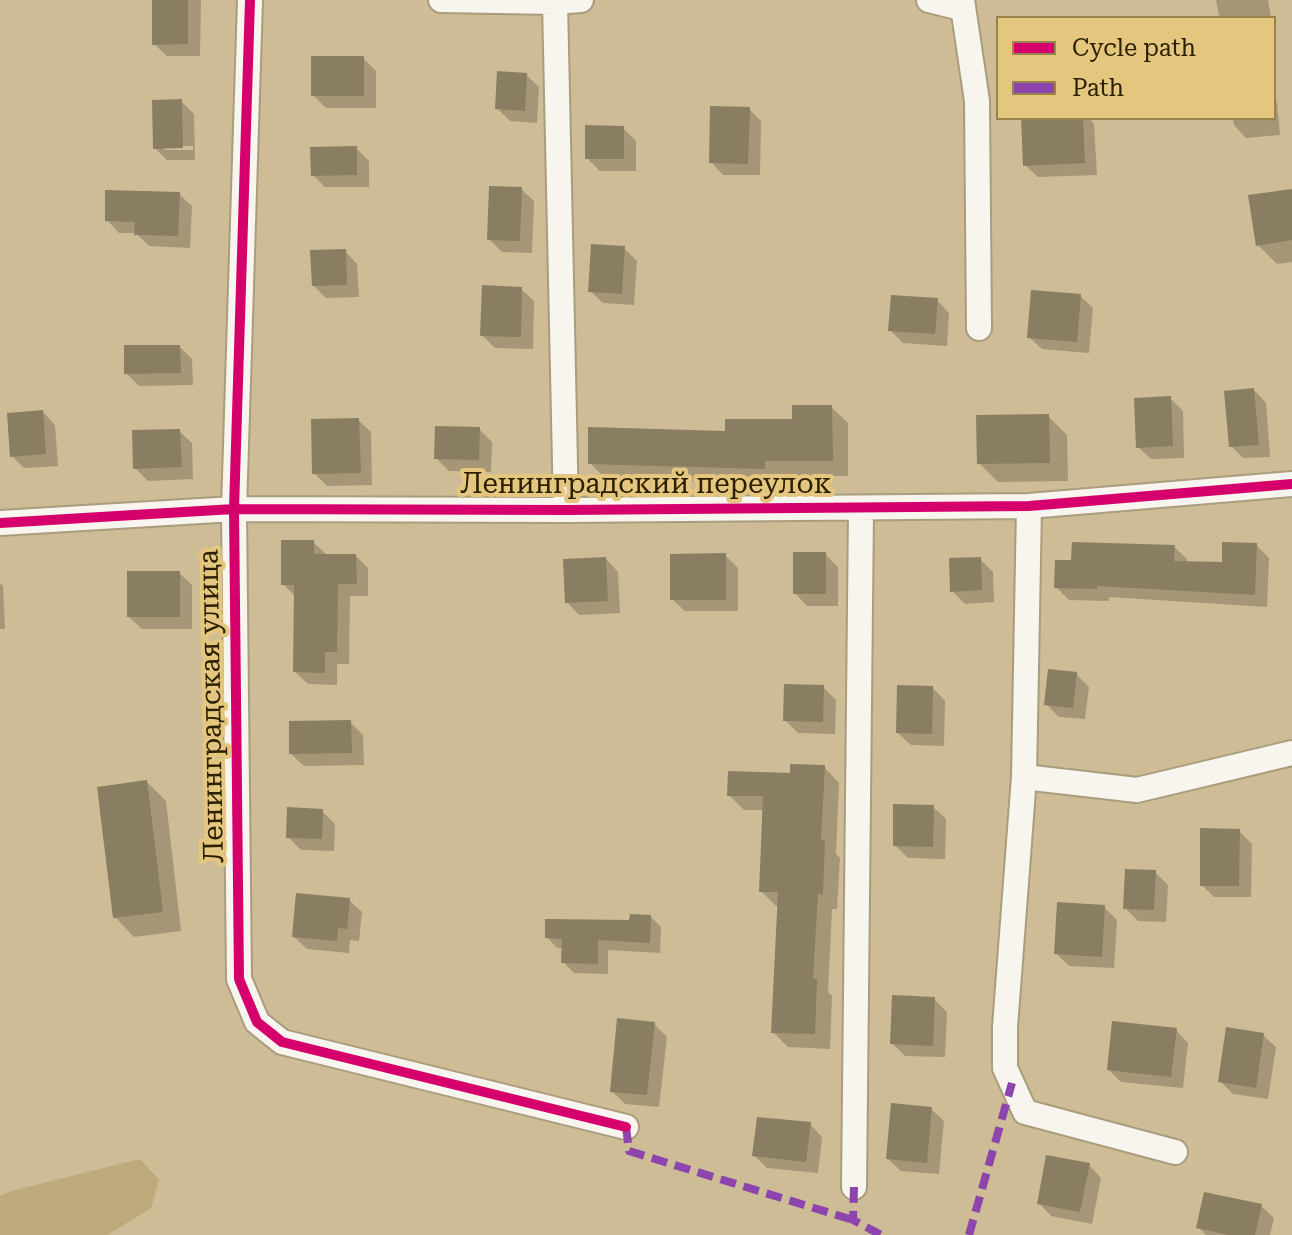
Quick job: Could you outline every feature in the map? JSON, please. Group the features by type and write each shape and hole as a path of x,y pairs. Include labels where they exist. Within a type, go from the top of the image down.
{"street":[{"name":"Ленинградская улица","path":"250,0 234,509 239,979 257,1022 282,1042 626,1127"},
{"path":"441,0 581,0"},
{"path":"929,0 962,4 977,101 979,328"},
{"path":"555,2 566,510"},
{"name":"Ленинградский переулок","path":"0,523 234,509 1029,506 1292,484"},
{"path":"1029,506 1024,777 1005,1027 1005,1068 1025,1112 1175,1152"},
{"path":"854,1187 861,509"},
{"path":"1024,777 1137,790 1292,753"}],"shaded area":[{"path":"140,1159 159,1180 151,1208 107,1235 0,1235 0,1196"}],"building":[{"path":"152,0 188,0 188,44 152,45"},
{"path":"311,56 364,56 364,96 311,96"},
{"path":"497,71 527,73 525,111 495,109"},
{"path":"182,99 183,148 153,149 152,100"},
{"path":"710,106 750,107 748,164 709,163"},
{"path":"1021,120 1083,120 1085,163 1023,166"},
{"path":"585,125 624,126 624,159 585,159"},
{"path":"357,146 357,175 311,176 310,147"},
{"path":"489,186 522,187 520,241 487,240"},
{"path":"1292,189 1292,240 1256,246 1248,195"},
{"path":"105,190 180,192 178,236 134,235 135,222 105,221"},
{"path":"591,244 625,246 622,294 588,292"},
{"path":"346,249 347,285 312,286 310,250"},
{"path":"482,285 522,287 521,337 480,336"},
{"path":"1031,290 1081,294 1077,342 1027,338"},
{"path":"891,295 938,298 935,334 888,331"},
{"path":"124,345 180,345 181,373 124,374"},
{"path":"1254,388 1259,445 1229,447 1224,391"},
{"path":"1171,396 1173,446 1136,448 1134,398"},
{"path":"792,405 832,405 833,461 765,461 765,469 588,464 588,427 725,431 725,419 792,419"},
{"path":"43,410 46,454 10,457 7,413"},
{"path":"1049,414 1050,463 977,464 976,415"},
{"path":"359,418 361,473 312,474 311,419"},
{"path":"435,426 480,427 479,460 434,459"},
{"path":"180,429 182,467 133,469 132,430"},
{"path":"281,540 314,540 314,554 356,554 357,584 338,584 337,652 325,652 325,673 293,672 294,585 281,585"},
{"path":"1072,542 1175,545 1174,561 1222,562 1222,542 1257,543 1255,595 1097,586 1097,589 1054,588 1055,560 1071,560"},
{"path":"793,552 826,552 826,594 793,594"},
{"path":"726,553 726,600 670,600 670,554"},
{"path":"606,557 608,601 565,603 563,559"},
{"path":"981,557 982,590 950,592 949,558"},
{"path":"127,571 180,571 180,617 127,617"},
{"path":"1048,669 1077,672 1073,708 1044,705"},
{"path":"784,684 824,685 823,722 783,721"},
{"path":"897,685 933,686 932,734 896,733"},
{"path":"351,720 352,753 289,754 289,721"},
{"path":"790,764 825,765 821,840 825,841 823,895 818,894 813,979 817,979 815,1034 771,1033 778,892 759,892 763,796 727,796 728,771 790,773"},
{"path":"147,780 163,912 113,918 97,787"},
{"path":"893,804 934,805 933,847 893,846"},
{"path":"287,807 323,809 322,839 286,838"},
{"path":"1200,828 1240,829 1239,886 1200,886"},
{"path":"1125,869 1156,870 1154,910 1123,909"},
{"path":"296,893 350,898 347,929 338,928 337,941 292,937"},
{"path":"1057,902 1105,905 1102,957 1054,954"},
{"path":"630,914 651,915 650,943 598,940 598,964 561,963 562,939 545,938 545,919 629,920"},
{"path":"892,995 935,997 933,1046 890,1044"},
{"path":"617,1018 655,1022 647,1095 610,1092"},
{"path":"1112,1021 1177,1028 1171,1077 1107,1070"},
{"path":"1226,1027 1264,1033 1256,1088 1218,1082"},
{"path":"891,1103 932,1107 927,1163 886,1159"},
{"path":"757,1117 811,1122 806,1162 752,1156"},
{"path":"1046,1155 1090,1163 1080,1212 1037,1204"},
{"path":"1204,1192 1262,1204 1255,1235 1229,1235 1196,1228"}],"marked path":[{"path":"969,1235 1012,1083"},
{"path":"626,1127 629,1151 853,1220"},
{"path":"854,1187 853,1220 881,1235"}],"cycle path":[{"path":"250,0 234,509 239,979 257,1022 282,1042 626,1127"},
{"path":"0,523 234,509 1029,506 1292,484"}]}
